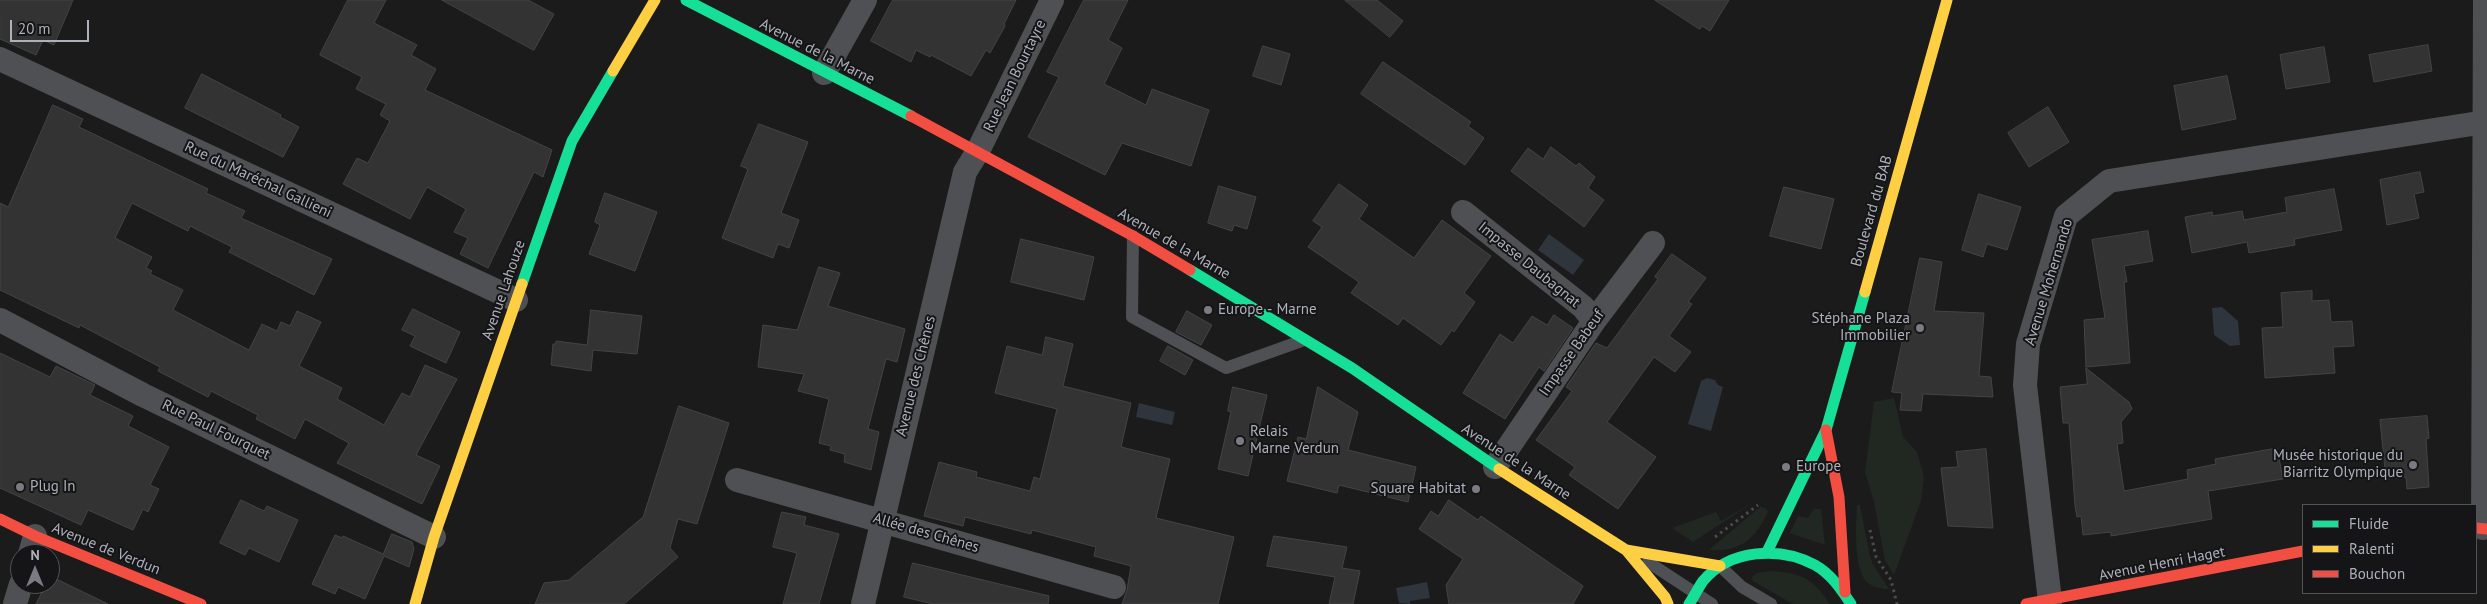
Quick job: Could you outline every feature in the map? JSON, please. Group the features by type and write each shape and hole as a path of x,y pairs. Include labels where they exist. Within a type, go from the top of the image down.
{"main road":[{"name":"Avenue Lahouze","path":"415,604 434,538 572,141 655,0"},
{"name":"Avenue de la Marne","path":"686,0 978,151 1133,236 1305,339 1352,368 1385,393 1495,467 1626,550 1666,597 1668,604"},
{"name":"Boulevard du BAB","path":"1767,552 1826,430 1947,0"},
{"name":"Boulevard du BAB","path":"1826,430 1839,497 1845,592"},
{"name":"Avenue de Verdun","path":"0,519 32,544"},
{"name":"Avenue de la Marne","path":"1626,550 1720,566"},
{"name":"Avenue Henri Haget","path":"2026,604 2050,602 2302,551"},
{"path":"1689,604 1694,592 1720,566 1742,556 1767,552 1790,554 1811,561 1830,574 1845,592 1851,604"},
{"name":"Avenue de Verdun","path":"60,554 201,604"}],"street":[{"path":"824,73 865,0"},
{"name":"Rue Jean Bourtayre","path":"978,151 1052,0"},
{"path":"2482,528 2485,0"},
{"name":"Rue du Maréchal Gallieni","path":"0,59 516,300"},
{"name":"Avenue Mohernando","path":"2050,602 2025,385 2028,344 2066,216 2109,181 2485,122"},
{"name":"Avenue des Chênes","path":"863,604 965,172 978,151"},
{"name":"Impasse Daubagnat","path":"1462,212 1582,307 1594,321"},
{"name":"Impasse Babeuf","path":"1495,467 1594,321 1653,243"},
{"name":"Rue Paul Fourquet","path":"0,320 143,395 434,538"},
{"name":"Allée des Chênes","path":"737,480 1114,587"}],"lane":[{"path":"1133,236 1132,317 1226,368 1305,339"},
{"path":"1626,550 1712,604"},
{"path":"1720,566 1742,587 1771,604"}],"shaded area":[{"path":"1549,234 1584,260 1573,275 1538,250"},
{"path":"2222,307 2238,321 2240,345 2230,346 2214,335 2212,308"},
{"path":"1707,378 1715,380 1718,385 1723,387 1711,431 1688,424 1701,381"},
{"path":"1894,398 1903,437 1917,452 1924,477 1921,501 1894,575 1885,560 1874,502 1865,472 1874,402"},
{"path":"1139,403 1175,412 1172,425 1136,417"},
{"path":"1754,502 1693,542 1672,528 1716,512 1721,521"},
{"path":"1857,505 1860,505 1873,565 1889,589 1872,586 1867,582 1859,567 1856,545"},
{"path":"1760,507 1766,508 1768,512 1752,537 1730,549 1709,550"},
{"path":"1814,509 1821,509 1825,545 1790,533 1798,516 1808,518"},
{"path":"1770,571 1790,573 1805,578 1818,588 1830,604 1793,604 1753,581 1752,577 1757,573"},
{"path":"1427,582 1430,598 1410,601 1410,604 1399,603 1396,588"}],"building":[{"path":"0,0 73,0 54,45 43,40 36,55 0,39"},
{"path":"348,0 386,0 374,23 417,45 411,55 436,69 425,90 552,150 543,177 534,172 488,268 460,254 468,238 454,232 466,209 427,187 410,219 343,184 357,158 368,163 390,121 380,115 386,104 356,89 362,77 320,55"},
{"path":"442,0 528,0 554,14 534,50"},
{"path":"893,0 1016,0 1004,24 1005,26 990,53 986,50 971,76 931,55 930,57 916,50 911,62 871,41"},
{"path":"1084,0 1128,0 1108,40 1122,48 1104,84 1146,105 1152,89 1209,110 1191,166 1122,143 1105,175 1028,137 1059,77 1047,72"},
{"path":"1345,0 1377,0 1403,21 1390,37"},
{"path":"1655,0 1729,0 1710,31 1702,26 1700,29"},
{"path":"2428,45 2432,71 2374,82 2369,55"},
{"path":"1263,46 1290,54 1281,85 1253,76"},
{"path":"2324,47 2330,82 2286,89 2280,55"},
{"path":"1383,62 1471,122 1468,126 1484,138 1465,165 1361,94"},
{"path":"202,74 281,115 280,117 299,127 283,157 185,108"},
{"path":"2227,76 2236,119 2182,130 2174,86"},
{"path":"53,105 83,119 79,127 208,189 206,193 245,211 241,218 332,259 314,295 229,252 232,247 190,226 188,231 132,203 115,238 152,257 146,268 152,271 150,274 183,290 173,310 249,350 262,324 277,331 281,322 290,326 297,311 321,322 299,366 342,388 337,399 384,425 402,393 410,397 425,365 457,379 416,455 440,466 422,504 337,463 349,443 305,419 295,439 256,419 258,415 211,391 208,397 158,371 160,367 80,325 79,328 0,290 0,203 8,207"},
{"path":"2048,107 2069,142 2029,167 2008,133"},
{"path":"759,124 808,142 781,213 799,220 789,248 778,244 773,258 722,238 748,169 741,166"},
{"path":"1551,147 1576,166 1579,163 1595,177 1588,188 1604,200 1584,227 1511,171 1528,148 1543,159"},
{"path":"2420,172 2424,192 2414,194 2419,218 2387,225 2380,180"},
{"path":"1339,184 1368,205 1359,219 1414,258 1442,220 1491,256 1464,293 1475,302 1454,332 1452,330 1441,345 1403,318 1398,325 1351,293 1359,282 1308,247 1322,227 1313,221"},
{"path":"1219,186 1256,197 1247,229 1234,225 1232,231 1208,223"},
{"path":"1784,187 1834,199 1821,249 1770,236"},
{"path":"2334,189 2342,230 2294,239 2295,245 2249,253 2247,242 2192,253 2185,217 2212,212 2213,216 2242,211 2244,220 2287,212 2285,198"},
{"path":"605,193 657,212 635,271 589,254 600,225 595,222"},
{"path":"1979,194 2021,207 2007,250 1987,244 1983,257 1962,250"},
{"path":"2148,231 2153,261 2124,266 2127,282 2124,282 2130,363 2086,367 2084,320 2105,318 2092,240"},
{"path":"1021,239 1094,257 1084,300 1011,282"},
{"path":"1672,254 1706,278 1688,302 1692,304 1669,336 1691,352 1675,372 1654,357 1607,422 1656,457 1618,509 1569,475 1575,467 1536,440 1572,391 1566,387 1596,343 1607,348 1658,279 1655,277"},
{"path":"1920,258 1942,262 1934,311 1984,313 1979,376 1991,377 1993,397 1923,394 1921,411 1900,410 1902,393 1892,392"},
{"path":"819,267 840,273 828,306 905,329 897,362 886,359 868,429 879,432 871,470 844,462 845,454 830,450 831,446 819,443 829,399 798,391 804,374 758,367 763,325 797,330"},
{"path":"2312,291 2312,301 2329,300 2331,322 2352,321 2354,346 2333,347 2335,373 2265,378 2262,328 2283,327 2281,293"},
{"path":"413,309 460,332 446,363 410,346 415,336 402,330"},
{"path":"591,310 642,316 637,354 593,350 591,371 551,365 553,344 556,344 556,341 587,345"},
{"path":"1187,311 1212,325 1201,345 1176,332"},
{"path":"1554,315 1573,328 1544,371 1539,367 1505,419 1463,393 1500,334 1513,343 1532,316 1547,325"},
{"path":"1046,337 1073,344 1063,386 1131,403 1121,447 1170,459 1156,518 1234,537 1218,604 1122,604 1127,590 1131,566 1094,556 1096,547 1032,530 1031,534 965,517 963,526 924,516 939,462 977,472 976,477 1030,491 1034,477 1040,479 1057,409 995,393 1007,346 1042,355"},
{"path":"1168,346 1193,360 1185,375 1160,361"},
{"path":"0,353 50,377 56,366 95,385 90,395 133,416 128,426 169,447 150,485 159,489 148,512 143,509 133,530 88,510 81,525 0,488"},
{"path":"2086,368 2129,402 2132,409 2121,422 2123,443 2117,444 2124,491 2188,479 2187,470 2216,464 2215,459 2277,448 2283,479 2208,491 2212,519 2111,536 2111,532 2083,535 2081,516 2077,517 2075,506 2069,423 2063,423 2060,387 2087,384"},
{"name":"Relais Marne Verdun","path":"1233,387 1267,395 1248,476 1218,469 1231,412 1228,411"},
{"path":"1318,387 1358,412 1348,450 1416,467 1408,502 1339,485 1337,493 1287,481 1298,437 1306,439"},
{"path":"679,406 729,423 697,524 678,519 670,548 678,557 624,604 535,604 544,583 569,580 643,517"},
{"path":"2427,416 2429,438 2426,439 2429,487 2407,489 2406,477 2386,479 2380,420"},
{"path":"1986,449 1993,528 1948,526 1941,468 1958,467 1956,452"},
{"path":"241,500 264,511 267,506 298,520 279,562 249,548 245,555 220,543"},
{"path":"1449,500 1478,520 1481,516 1583,586 1573,604 1449,604 1446,585 1463,559 1419,529 1431,511 1438,516"},
{"path":"782,512 806,517 804,525 839,534 819,604 783,604 797,553 773,547"},
{"path":"392,534 412,542 414,549 409,567 384,556 365,599 338,587 335,594 312,584 335,535 342,538 343,536 383,554"},
{"path":"1274,536 1347,547 1342,568 1360,571 1353,604 1329,604 1335,577 1267,566"},
{"path":"913,563 1049,596 1048,604 933,604 904,597"},
{"path":"60,581 108,604 36,604 41,594 60,594"}],"traffic: fast":[{"path":"686,0 911,116"},
{"path":"522,284 572,141 613,71"},
{"path":"1190,270 1352,368 1499,469"},
{"path":"1767,552 1826,430 1865,292"},
{"path":"1689,604 1703,581 1714,570 1727,562 1741,557 1771,553 1787,555 1815,565 1835,582 1851,604"}],"traffic: slow":[{"path":"613,71 655,0"},
{"path":"1865,292 1947,0"},
{"path":"415,604 434,537 522,284"},
{"path":"1499,469 1626,550 1665,597 1668,604"},
{"path":"1626,550 1720,566"}],"traffic: jam":[{"path":"911,116 1133,236 1190,270"},
{"path":"1826,430 1839,497 1845,592"},
{"path":"0,519 35,536 201,604"},
{"path":"2477,528 2487,529"},
{"path":"2026,604 2302,551"}],"place":[{"name":"Europe - Marne","path":"1208,310"},
{"name":"Stéphane Plaza Immobilier","path":"1920,328"},
{"name":"Relais Marne Verdun","path":"1240,441"},
{"name":"Musée historique du Biarritz Olympique","path":"2413,465"},
{"name":"Europe","path":"1786,467"},
{"name":"Plug In","path":"20,487"},
{"name":"Square Habitat","path":"1476,489"}]}
